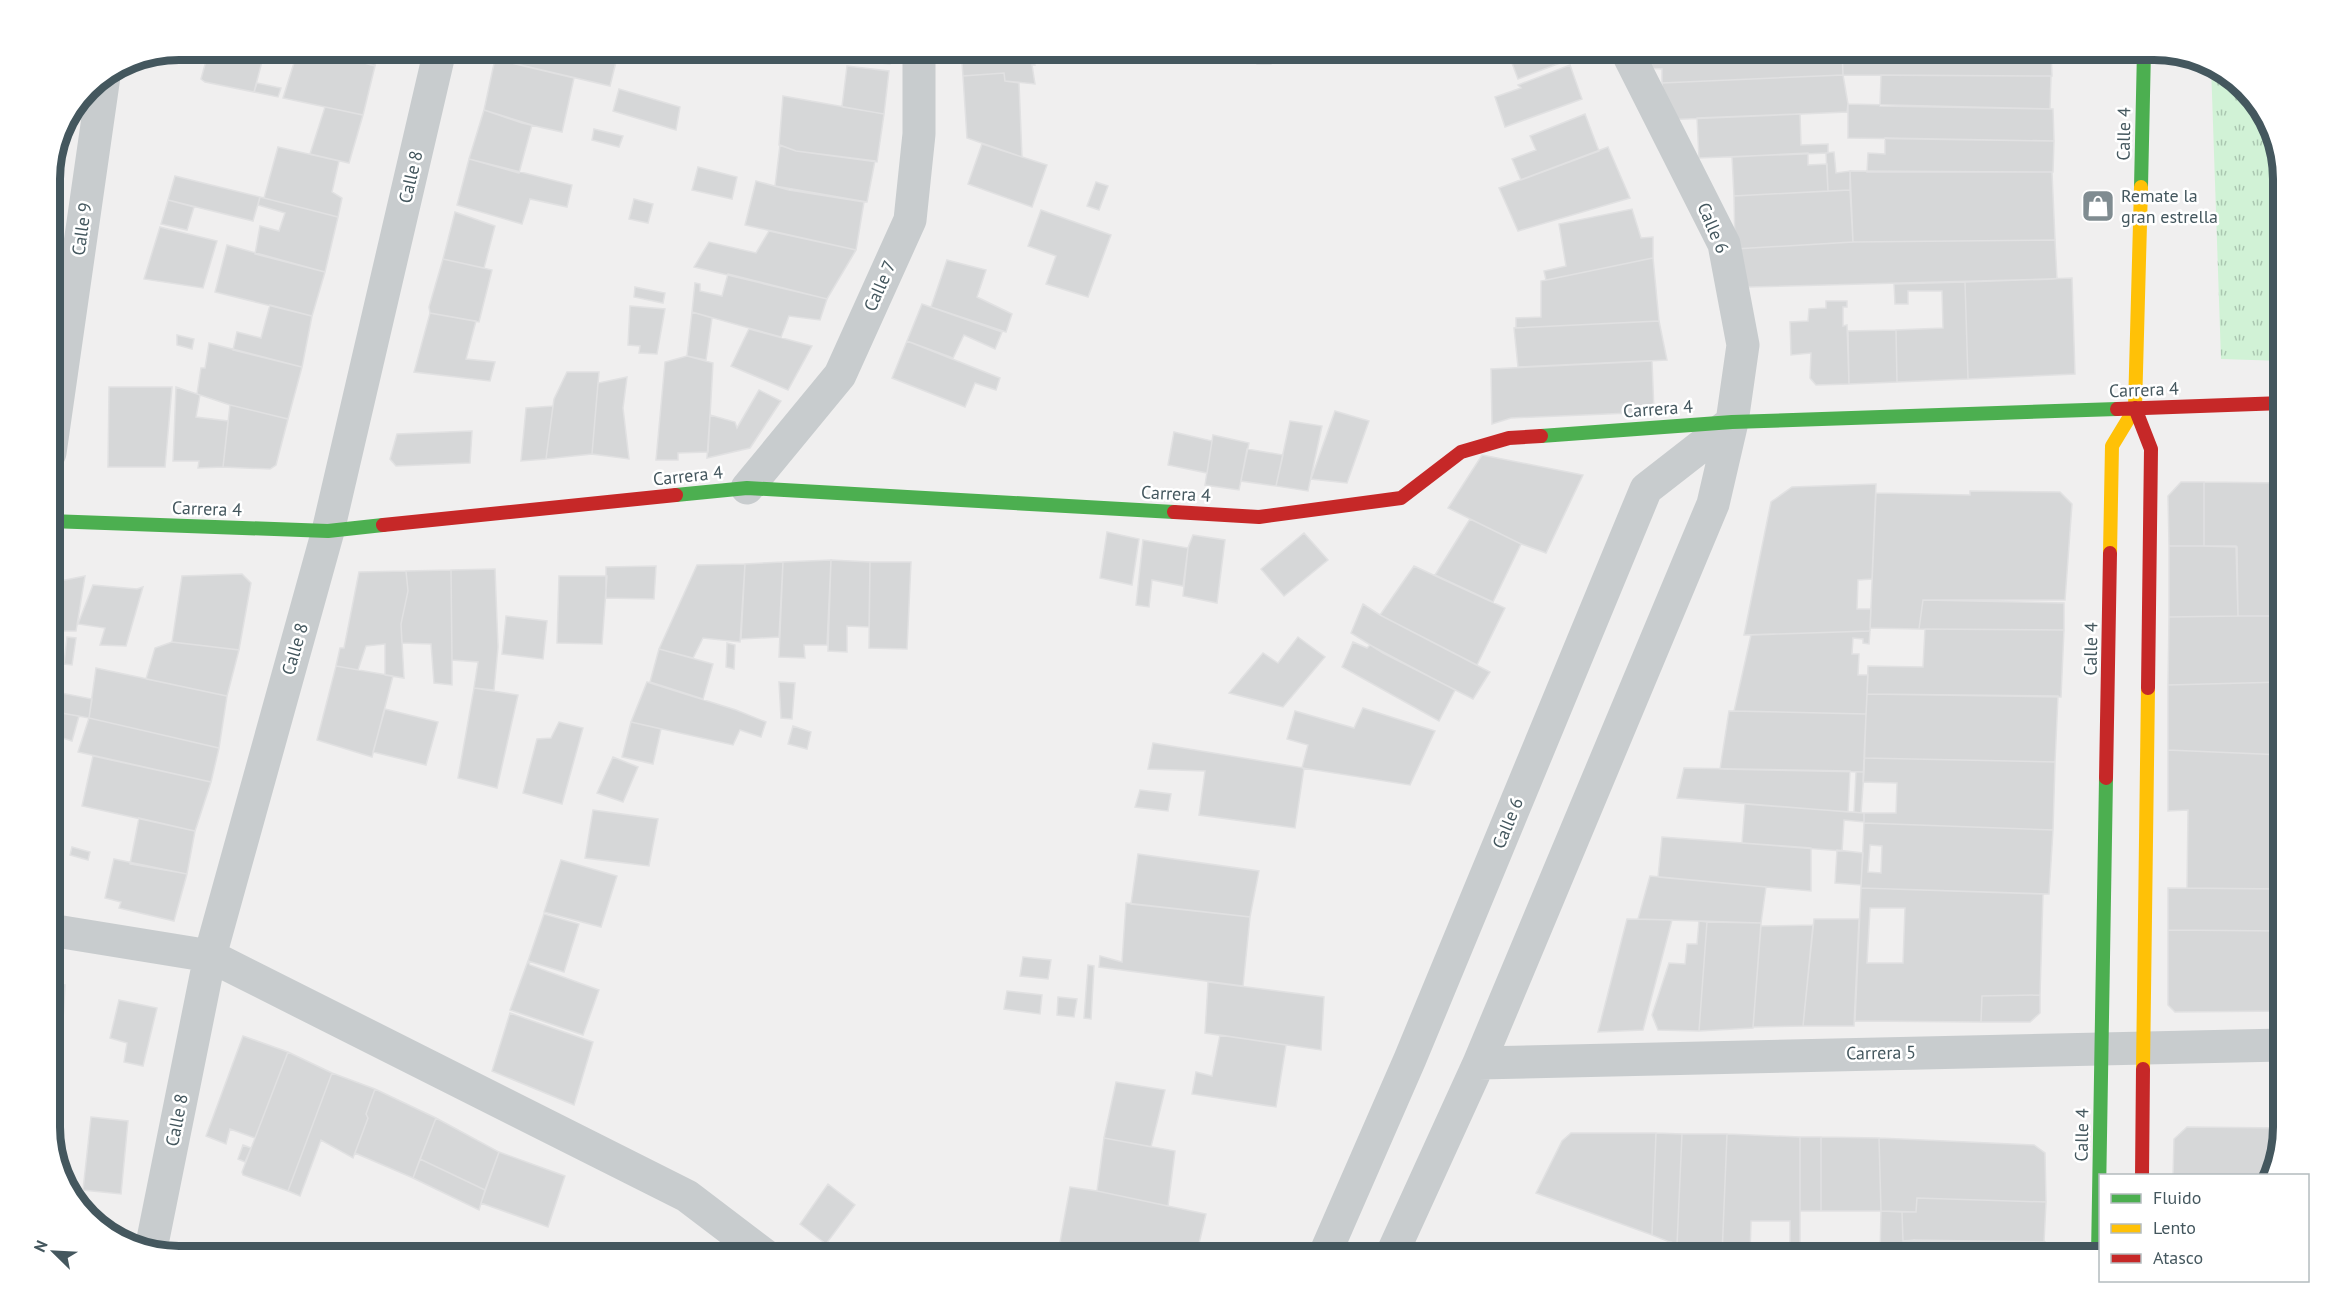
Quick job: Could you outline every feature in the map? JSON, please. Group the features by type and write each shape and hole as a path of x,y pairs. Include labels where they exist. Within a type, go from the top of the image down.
{"street":[{"name":"Calle 8","path":"153,1243 210,956 328,531 439,60"},
{"name":"Calle 7","path":"747,488 840,375 910,220 919,134 919,60"},
{"name":"Calle 6","path":"1396,1246 1479,1063 1713,504 1732,422 1743,345 1724,244 1631,60"},
{"name":"Calle 4","path":"2097,1246 2112,446 2135,408 2144,60"},
{"name":"Calle 9","path":"60,383 102,87"},
{"name":"Carrera 4","path":"60,521 328,531 747,488 1259,517 1401,498 1461,452 1509,438 1732,422 2273,404"},
{"path":"2135,408 2151,448 2142,1174"},
{"name":"Calle 6","path":"1329,1246 1410,1059 1646,489 1732,422"},
{"path":"60,932 210,956 687,1196 752,1246"},
{"name":"Carrera 5","path":"1479,1063 2144,1046 2273,1045"}],"green space":[{"path":"2211,75 2238,95 2257,119 2267,140 2273,171 2273,361 2221,359"}],"building":[{"path":"206,60 262,60 254,92 205,82 201,79"},
{"path":"295,60 354,60 375,66 363,115 283,98"},
{"path":"354,60 376,60 375,66"},
{"path":"495,60 574,78 562,132 522,123 484,110"},
{"path":"499,60 616,60 610,86"},
{"path":"846,60 890,60 890,64"},
{"path":"962,60 1034,60 1035,65 1032,65 1035,84 1005,81 1004,73 963,76"},
{"path":"1257,60 1272,60 1271,64 1257,64"},
{"path":"1511,60 1568,60 1518,79"},
{"path":"1645,60 1842,60 1843,75 1662,83 1662,69 1644,68"},
{"path":"1842,60 2051,60 2052,76 1843,75"},
{"path":"1570,65 1582,99 1505,127 1495,97 1521,88 1518,85"},
{"path":"847,66 889,71 884,114 842,107"},
{"path":"1004,73 1005,81 1019,83 1022,157 967,138 963,76"},
{"path":"1843,75 1848,104 1847,112 1663,120 1662,83"},
{"path":"1881,75 2051,76 2050,109 1880,106"},
{"path":"257,83 281,88 278,97 254,92"},
{"path":"619,89 680,107 676,130 613,111"},
{"path":"783,96 884,114 877,162 796,151 779,145"},
{"path":"1848,104 2053,109 2054,141 1848,138"},
{"path":"325,107 363,115 349,163 310,154"},
{"path":"484,110 532,125 519,173 469,159"},
{"path":"1585,114 1599,151 1521,180 1512,159 1536,150 1530,136"},
{"path":"1800,114 1801,145 1828,144 1828,153 1699,158 1697,118"},
{"path":"594,129 623,136 619,147 592,140"},
{"path":"1885,138 2054,141 2053,172 1867,172 1868,153 1885,154"},
{"path":"982,144 1047,165 1032,207 968,184"},
{"path":"780,145 796,151 875,161 867,202 775,186"},
{"path":"278,147 339,161 332,192 342,198 338,217 264,198"},
{"path":"1608,147 1630,198 1518,231 1499,188"},
{"path":"1834,152 1836,173 1850,171 1850,190 1828,191 1826,153"},
{"path":"1808,153 1808,165 1827,164 1828,191 1734,196 1732,157"},
{"path":"469,159 572,185 567,207 530,199 522,224 457,205"},
{"path":"698,167 737,177 732,199 692,190"},
{"path":"1850,171 2052,172 2055,240 1853,242"},
{"path":"175,176 260,197 253,221 168,200"},
{"path":"756,181 789,190 864,202 856,250 745,225"},
{"path":"1096,182 1108,186 1099,210 1087,206"},
{"path":"1850,190 1853,242 1735,249 1734,196"},
{"path":"260,197 338,217 325,272 255,254 260,226 279,231 285,213 258,205"},
{"path":"634,199 653,204 648,223 629,219"},
{"path":"168,200 194,207 187,230 161,224"},
{"path":"1632,209 1641,238 1653,237 1653,258 1546,280 1544,271 1566,266 1559,224"},
{"path":"1041,210 1111,235 1088,297 1046,284 1056,256 1028,246"},
{"path":"455,212 495,226 484,268 443,259"},
{"path":"160,227 217,241 203,288 144,279"},
{"path":"769,231 856,250 827,299 694,267 709,242 756,253"},
{"path":"2055,240 2057,279 1748,287 1735,249 1853,242"},
{"path":"227,245 325,272 312,316 215,292"},
{"path":"1653,258 1659,321 1516,328 1516,318 1541,317 1541,281"},
{"path":"443,259 492,270 479,322 430,313 429,307"},
{"path":"947,260 986,270 977,297 1012,314 1006,332 931,307"},
{"path":"728,274 827,299 820,320 789,316 781,337 692,312 695,283 700,284 700,291 722,296"},
{"path":"2072,278 2075,374 1968,379 1965,282"},
{"path":"1965,282 1968,379 1897,382 1896,330 1943,328 1942,291 1908,291 1908,304 1895,304 1894,284"},
{"path":"635,287 665,293 663,303 634,297"},
{"path":"1826,301 1847,301 1847,307 1843,307 1843,326 1847,325 1849,384 1816,385 1810,378 1811,353 1791,355 1790,322 1808,321 1809,309 1826,308"},
{"path":"922,304 1002,332 995,349 964,335 953,358 907,341"},
{"path":"270,305 312,316 302,367 233,350 237,332 261,338"},
{"path":"630,306 665,309 657,354 639,353 640,346 628,345"},
{"path":"692,312 712,318 706,360 687,356"},
{"path":"430,313 476,321 466,359 495,362 490,381 414,372"},
{"path":"1659,321 1667,360 1518,367 1514,328"},
{"path":"749,329 812,346 788,390 731,366"},
{"path":"1896,330 1897,382 1849,384 1848,331"},
{"path":"177,335 194,339 192,349 177,345"},
{"path":"907,341 1000,378 996,390 975,383 965,407 892,378"},
{"path":"209,343 302,367 288,419 230,405 197,394 201,368 205,368"},
{"path":"687,356 713,363 708,452 678,453 678,460 656,460 665,362"},
{"path":"1652,361 1654,412 1511,418 1492,424 1491,369"},
{"path":"567,372 599,372 592,454 546,459 554,399"},
{"path":"627,377 623,408 629,459 592,454 598,383"},
{"path":"109,387 172,387 165,467 108,467"},
{"path":"176,387 200,395 196,417 228,421 223,467 198,468 199,461 173,461"},
{"path":"759,390 781,401 750,448 707,458 710,415 735,422 737,428"},
{"path":"230,405 288,419 276,465 270,469 223,467"},
{"path":"553,406 546,459 521,461 526,408"},
{"path":"1335,411 1369,421 1347,483 1311,479"},
{"path":"1290,421 1322,426 1308,491 1276,486"},
{"path":"472,431 470,463 396,466 390,459 397,434"},
{"path":"1174,432 1212,441 1207,473 1168,465"},
{"path":"1213,435 1249,443 1239,490 1205,485"},
{"path":"1247,449 1283,455 1276,486 1241,481"},
{"path":"1482,455 1583,475 1546,553 1519,543 1448,508"},
{"path":"2181,482 2204,482 2204,546 2169,546 2168,496"},
{"path":"2204,482 2273,483 2273,616 2238,616 2237,547 2204,546"},
{"path":"1876,484 1872,579 1858,580 1857,609 1871,609 1870,631 1744,635 1771,502 1792,487"},
{"path":"1970,491 2060,492 2072,504 2065,600 1923,600 1919,629 1870,628 1876,493 1970,495"},
{"path":"1470,519 1521,544 1493,602 1435,575"},
{"path":"1107,532 1139,539 1132,585 1100,578"},
{"path":"1304,533 1328,560 1284,596 1261,569"},
{"path":"1193,535 1225,540 1217,603 1183,596 1188,548"},
{"path":"1143,540 1188,548 1183,586 1152,580 1149,607 1136,605"},
{"path":"2169,546 2236,546 2238,616 2169,617"},
{"path":"831,560 827,645 804,645 805,658 779,657 783,562"},
{"path":"831,560 870,562 869,627 847,626 847,652 828,651"},
{"path":"783,562 779,637 741,639 745,564"},
{"path":"870,562 911,562 907,649 869,648"},
{"path":"745,564 740,642 703,638 693,658 659,649 697,565"},
{"path":"656,566 654,599 606,598 606,567"},
{"path":"1414,566 1505,608 1477,665 1380,615"},
{"path":"495,569 498,647 494,690 474,688 478,662 452,660 451,570"},
{"path":"451,570 452,685 434,683 431,644 402,643 401,624 408,591 406,571"},
{"path":"406,571 408,591 401,624 404,678 385,675 385,644 366,646 358,670 336,666 340,648 344,648 359,572"},
{"path":"242,574 251,583 239,650 172,642 182,576"},
{"path":"85,576 76,631 60,631 60,581"},
{"path":"559,576 607,576 602,644 557,643"},
{"path":"93,585 137,589 143,587 126,646 100,645 105,628 78,624"},
{"path":"1923,600 2064,603 2064,630 1919,629"},
{"path":"1363,604 1490,672 1473,699 1383,653 1351,633"},
{"path":"506,616 547,621 543,659 502,654"},
{"path":"2273,616 2273,682 2168,685 2169,617"},
{"path":"1925,629 2064,630 2061,697 1867,694 1868,666 1923,667"},
{"path":"1870,631 1869,644 1863,643 1863,639 1853,638 1852,654 1859,654 1858,675 1868,675 1866,714 1734,711 1751,635"},
{"path":"67,637 76,638 72,665 64,664"},
{"path":"1298,637 1325,657 1283,707 1229,693 1263,653 1278,663"},
{"path":"172,642 239,650 227,696 146,679 155,648"},
{"path":"1353,642 1367,648 1370,645 1455,690 1439,721 1342,667"},
{"path":"727,643 735,645 734,669 726,667"},
{"path":"659,649 713,664 703,699 650,682"},
{"path":"336,666 393,676 372,757 317,740"},
{"path":"96,668 227,696 219,748 89,718"},
{"path":"647,682 736,710 766,722 761,737 740,730 733,745 631,722"},
{"path":"779,682 795,683 792,719 781,718"},
{"path":"2273,682 2273,755 2168,750 2168,685"},
{"path":"474,688 518,695 497,788 458,778"},
{"path":"60,693 92,699 89,718 60,713"},
{"path":"1867,694 2058,696 2055,762 1864,758"},
{"path":"1363,708 1435,731 1410,785 1302,768 1308,745 1287,739 1295,711 1354,728"},
{"path":"385,709 438,722 426,765 373,752"},
{"path":"1729,711 1866,714 1864,772 1720,769"},
{"path":"60,713 79,716 72,741 60,737"},
{"path":"89,718 219,748 211,782 78,752"},
{"path":"559,722 583,728 562,804 523,793 537,739 551,738"},
{"path":"631,722 661,729 653,764 622,757"},
{"path":"793,726 811,732 807,749 788,744"},
{"path":"1153,743 1304,768 1295,828 1199,815 1205,771 1148,769"},
{"path":"2168,750 2273,755 2273,889 2187,888 2188,810 2168,811"},
{"path":"93,756 211,782 195,831 82,806"},
{"path":"613,757 638,767 623,802 597,793"},
{"path":"1864,758 2055,762 2053,830 1864,823 1864,813 1896,813 1897,783 1863,782"},
{"path":"1684,768 1850,771 1848,812 1677,798"},
{"path":"1856,772 1864,772 1861,813 1854,812"},
{"path":"1140,790 1171,794 1168,811 1135,807"},
{"path":"1745,804 1864,813 1864,822 1844,820 1842,851 1742,843"},
{"path":"593,810 658,819 649,866 585,858"},
{"path":"139,818 195,831 187,874 130,864"},
{"path":"1864,823 2053,830 2049,894 1861,888","holes":["1870,845 1882,846 1881,873 1868,872"]},
{"path":"1662,837 1811,848 1811,891 1658,877"},
{"path":"72,847 90,852 88,860 70,855"},
{"path":"1837,850 1863,853 1861,885 1835,883"},
{"path":"1138,854 1259,871 1250,917 1131,904"},
{"path":"114,859 187,874 174,921 119,908 121,902 105,898"},
{"path":"561,860 617,876 601,927 544,912"},
{"path":"1650,876 1766,887 1761,923 1638,919"},
{"path":"1861,888 2043,894 2040,995 1982,996 1981,1022 1855,1021","holes":["1870,908 1905,908 1903,963 1867,963"]},
{"path":"2168,888 2273,889 2273,931 2168,930"},
{"path":"1126,903 1250,917 1243,986 1099,967 1100,956 1122,962"},
{"path":"544,914 579,924 564,972 528,961"},
{"path":"1627,919 1672,920 1643,1030 1598,1032"},
{"path":"1814,919 1859,919 1854,1026 1803,1026"},
{"path":"1699,921 1707,922 1699,1031 1658,1030 1652,1015 1669,963 1685,964 1687,944 1697,944"},
{"path":"1707,922 1761,923 1753,1028 1699,1031"},
{"path":"1813,925 1803,1026 1753,1027 1761,926"},
{"path":"2168,930 2273,931 2273,1011 2175,1012 2168,1005"},
{"path":"1023,957 1051,960 1048,979 1020,976"},
{"path":"528,961 530,965 599,990 583,1035 510,1010"},
{"path":"1088,965 1094,966 1091,1019 1084,1018"},
{"path":"1208,982 1324,997 1321,1050 1205,1033"},
{"path":"60,984 65,985 63,1020 60,1020"},
{"path":"1007,991 1042,995 1040,1014 1004,1009"},
{"path":"2040,995 2040,1013 2030,1022 1981,1022 1982,996"},
{"path":"1058,997 1077,999 1074,1017 1057,1015"},
{"path":"119,1000 157,1008 143,1066 124,1062 127,1043 110,1038"},
{"path":"510,1013 593,1042 574,1105 492,1071"},
{"path":"1220,1035 1286,1045 1276,1107 1192,1094 1196,1072 1212,1076"},
{"path":"243,1036 288,1052 255,1138 230,1129 226,1144 206,1136"},
{"path":"288,1052 332,1073 288,1191 243,1175 242,1172"},
{"path":"332,1073 375,1089 366,1114 368,1118 353,1158 321,1140 300,1196 288,1191"},
{"path":"1116,1082 1165,1090 1151,1147 1104,1138"},
{"path":"375,1089 436,1118 413,1178 355,1153 368,1118 366,1114"},
{"path":"91,1117 128,1121 121,1194 83,1190"},
{"path":"436,1118 499,1152 485,1190 420,1159"},
{"path":"2187,1127 2273,1128 2269,1158 2264,1174 2173,1174 2174,1139"},
{"path":"1571,1133 1656,1133 1652,1235 1536,1193 1562,1141"},
{"path":"1656,1133 1682,1134 1677,1245 1652,1235"},
{"path":"1682,1134 1727,1134 1722,1246 1677,1245"},
{"path":"1727,1134 1800,1137 1800,1246 1790,1246 1790,1221 1751,1221 1750,1246 1722,1246"},
{"path":"1800,1137 1821,1137 1821,1211 1800,1211"},
{"path":"1821,1137 1879,1138 1881,1211 1821,1211"},
{"path":"1104,1138 1175,1151 1168,1206 1097,1191"},
{"path":"1879,1138 2034,1145 2045,1153 2046,1202 1917,1198 1916,1212 1881,1211"},
{"path":"243,1145 251,1148 245,1162 238,1159"},
{"path":"499,1152 565,1176 548,1227 481,1203"},
{"path":"420,1159 485,1190 479,1210 413,1178"},
{"path":"828,1184 855,1205 826,1244 800,1224"},
{"path":"1070,1187 1206,1214 1198,1246 1072,1246 1060,1242"},
{"path":"1917,1198 2046,1202 2044,1242 1903,1241 1902,1212 1916,1212"},
{"path":"1881,1211 1902,1212 1903,1241 1914,1240 1914,1246 1880,1246"},
{"path":"1914,1240 2045,1242 2045,1246 1914,1246"}],"traffic: fast":[{"path":"2141,187 2144,60"},
{"path":"1541,436 1732,422 2117,409"},
{"path":"676,495 747,488 1174,512"},
{"path":"60,521 328,531 383,525"},
{"path":"2099,1174 2106,778"},
{"path":"2098,1246 2099,1196"}],"traffic: slow":[{"path":"2110,553 2112,446 2135,408 2141,187"},
{"path":"2143,1069 2148,688"}],"traffic: jam":[{"path":"2117,409 2273,403"},
{"path":"2135,408 2151,449 2148,688"},
{"path":"1174,512 1259,517 1401,498 1461,452 1509,438 1541,436"},
{"path":"383,525 676,495"},
{"path":"2106,778 2110,553"},
{"path":"2142,1174 2143,1069"}],"place":[{"name":"Remate la gran estrella","path":"2098,206"}]}
